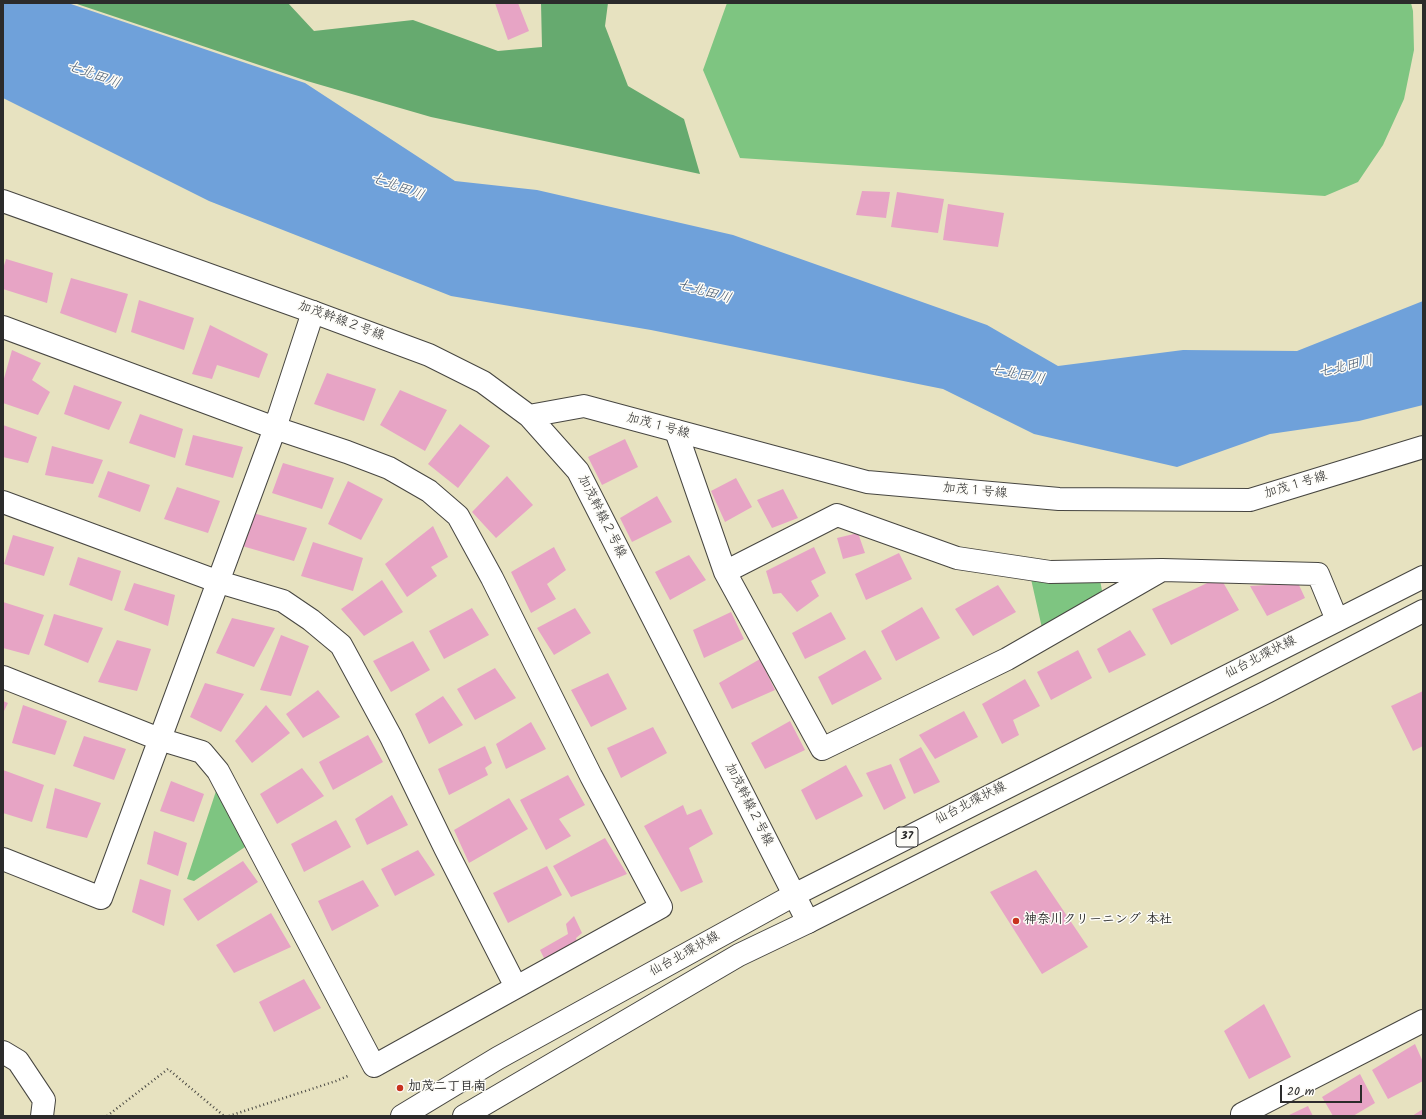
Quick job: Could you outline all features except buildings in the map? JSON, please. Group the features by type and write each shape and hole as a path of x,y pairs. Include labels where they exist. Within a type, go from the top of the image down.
{"street":[{"name":"加茂幹線２号線","path":"3,201 313,312 428,355 483,382 529,416 578,472 808,922"},
{"path":"3,859 101,898 275,428 313,312"},
{"path":"3,327 275,428 347,452 388,468 429,490 458,516 492,578 591,776 661,907 374,1066 218,771 202,752 159,739 3,677"},
{"name":"加茂１号線","path":"529,416 584,406 676,432 867,482 1059,499 1250,500 1423,447"},
{"path":"676,432 725,572 822,749 1007,660 1162,570"},
{"path":"3,502 219,582 283,601 311,620 341,646 391,737 444,848 516,987"},
{"path":"725,572 837,515 957,558 1050,572 1162,570 1318,574 1337,620"},
{"name":"仙台北環状線","path":"402,1116 498,1058 794,895 1423,577"},
{"name":"仙台北環状線","path":"464,1116 739,955 808,922 1266,692 1423,611"},
{"path":"1244,1116 1242,1114 1423,1021"},
{"path":"3,1052 18,1061 44,1100 42,1116"}],"path":[{"path":"229,1116 336,1081 374,1066"},
{"path":"107,1116 168,1069 224,1116"}],"green space":[{"path":"74,3 288,3 314,31 413,20 498,51 542,47 541,3 608,3 605,26 628,86 684,119 700,174 431,117 307,81"},
{"path":"727,3 1411,3 1413,11 1414,50 1404,99 1383,145 1358,182 1325,196 740,158 703,70"},
{"path":"1031,579 1100,580 1103,596 1042,628"},
{"path":"218,785 251,843 194,881 187,879"}],"water":[{"name":"七北田川","path":"3,3 68,3 305,83 455,181 537,190 733,235 987,325 1058,366 1183,350 1297,351 1423,301 1423,405 1359,421 1270,434 1177,467 1034,434 943,389 651,330 451,296 209,201 3,98"}],"place":[{"name":"神奈川クリーニング 本社","path":"1016,921"},
{"name":"加茂二丁目南","path":"400,1088"}]}
